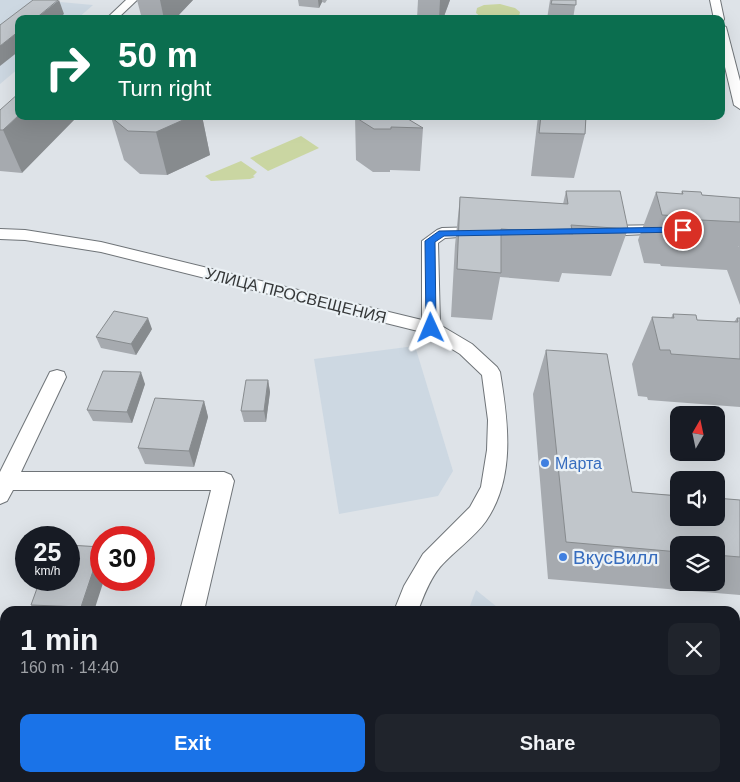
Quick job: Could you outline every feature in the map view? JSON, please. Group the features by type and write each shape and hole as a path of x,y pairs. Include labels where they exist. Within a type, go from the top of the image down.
{"street":[{"path":"115,15 132,0"},
{"path":"715,0 718,15"},
{"path":"725,43 740,105"},
{"path":"589,231 683,230"},
{"path":"431,328 430,241 442,233 492,232"},
{"name":"УЛИЦА ПРОСВЕЩЕНИЯ","path":"0,234 25,235 101,247 431,328 466,349 490,372 498,420 497,450 491,488 478,514 431,561 412,594 408,606"},
{"path":"57,377 2,486 224,481 193,606"}],"shaded area":[{"path":"0,0 38,0 93,5 82,15 15,15 15,71 0,84"},
{"path":"415,346 453,471 438,496 339,514 314,359"},
{"path":"476,590 496,606 470,606"}],"green space":[{"path":"500,4 515,8 520,12 519,15 478,15 476,13 477,8 484,5"},
{"path":"301,136 319,148 268,171 250,158"},
{"path":"241,161 257,172 253,176 255,177 250,179 211,181 205,176"}],"building":[{"path":"33,0 58,0 40,15 15,15 15,34 0,46 0,25"},
{"path":"552,0 576,0 576,5 551,4"},
{"path":"15,97 15,119 3,130 0,130 0,110"},
{"path":"115,120 183,120 156,132 128,131"},
{"path":"360,120 410,120 423,128 391,127 391,129 374,129"},
{"path":"541,120 586,120 585,134 539,133"},
{"path":"566,191 620,191 628,229 571,225 573,234 501,229 501,273 457,269 460,197 568,204"},
{"path":"682,191 701,192 702,195 740,198 740,222 681,219 680,216 662,215 656,192 683,194"},
{"path":"114,311 148,318 131,344 96,337"},
{"path":"673,314 696,315 697,320 738,322 737,318 740,318 740,359 671,354 670,350 660,350 652,317 674,318"},
{"path":"546,350 607,354 632,492 670,495 670,526 725,526 725,499 740,500 740,557 725,556 725,536 670,536 670,551 566,542"},
{"path":"103,371 141,372 127,412 87,410"},
{"path":"246,380 268,380 264,411 241,411"},
{"path":"155,398 204,401 189,451 138,448"},
{"path":"80,546 90,546 90,580 81,606 31,605 36,591 80,591"}],"place":[{"name":"Марта","path":"545,463"},
{"name":"ВкусВилл","path":"563,557"}],"route":[{"path":"431,328 430,241 442,233 683,230"}]}
